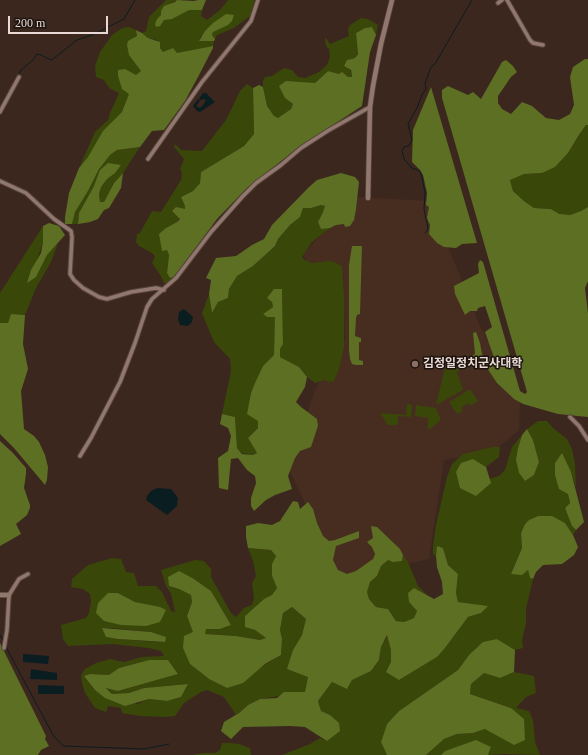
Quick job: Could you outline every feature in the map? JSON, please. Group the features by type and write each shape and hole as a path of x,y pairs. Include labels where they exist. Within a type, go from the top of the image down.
{"street":[{"path":"148,159 202,82 251,21 258,0"},
{"path":"368,198 370,107 381,44 392,0"},
{"path":"498,3 502,0"},
{"path":"507,0 530,40 533,43 543,45"},
{"path":"0,112 19,77"},
{"path":"80,456 124,374 147,307 152,300 176,278 211,232 256,183 281,166 301,148 370,107"},
{"path":"0,182 26,193 54,219 71,230 70,274 83,288 99,297 107,299 131,292 156,288 164,290"},
{"path":"570,417 588,440"},
{"path":"4,648 7,630 9,595 19,579 28,574"},
{"path":"0,595 9,595"}],"shaded area":[{"path":"203,93 206,93 215,102 200,112 193,106 198,99 200,101 197,107 200,108 203,105 206,100 199,99"},
{"name":"김정일정치군사대학","path":"353,197 430,201 479,324 520,401 519,430 495,450 444,460 429,559 340,578 288,467 316,388 345,340 343,276 309,264 303,255"},
{"path":"184,309 193,317 192,322 188,326 180,325 178,320 179,312"},
{"path":"157,488 171,489 178,498 177,506 167,515 146,500 151,491"},
{"path":"23,654 49,656 48,664 23,662"},
{"path":"31,669 57,673 57,680 30,679"},
{"path":"38,685 64,686 64,694 38,694"}],"green space":[{"path":"166,0 177,0 170,4 189,10 202,10 201,16 207,20 221,9 228,0 255,0 250,16 234,28 217,35 215,39 212,35 213,32 201,36 199,41 214,41 213,46 196,50 88,157 79,168 95,132 108,120 119,93 109,88 104,80 96,77 95,66 100,52 112,35 122,28 129,27 136,30 137,36 135,37 163,52 157,40 148,38 142,33 146,31 149,17"},
{"path":"177,0 206,0 202,10 189,10 172,19 164,20 160,26 156,27 155,24 161,15 161,11 164,6"},
{"path":"226,14 234,15 232,21 228,25 213,32 212,35 215,39 214,41 199,41 205,31 213,23"},
{"path":"361,18 368,19 378,25 376,35 372,27 365,28 356,33 358,53 355,58 347,60 352,77 328,71 315,83 302,83 285,98 293,104 291,109 278,118 274,116 267,106 263,87 265,77 272,76 284,68 292,70 298,77 305,78 319,72 327,65 330,57 325,39 326,38 330,44 349,36 348,29 350,25"},
{"path":"372,27 376,35 370,52 362,106 299,147 247,188 217,219 174,277 170,278 167,273 169,255 167,250 162,251 159,234 180,219 172,211 176,207 185,209 181,197 193,191 200,183 201,172 244,146 254,134 253,88 259,85 263,87 267,106 274,116 278,118 291,109 293,104 285,98 279,86 286,81 315,83 328,71 339,74 342,72 348,77 352,77 351,70 344,66 347,60 355,58 358,54 356,33 365,28"},
{"path":"136,30 148,38 160,42 160,48 163,52 173,48 177,53 213,46 213,48 185,101 164,130 152,131 140,147 117,150 110,155 99,169 75,212 72,224 65,224 69,193 79,168 88,157 103,131 122,112 129,94 122,89 118,76 118,70 125,69 136,75 141,71 129,55 127,45 128,41 137,36"},
{"path":"585,59 588,59 588,125 586,125 568,153 555,167 542,173 524,174 510,180 513,191 534,208 551,209 559,214 570,215 588,207 588,281 585,288 588,313 588,417 558,414 523,404 514,399 497,383 481,359 471,360 469,358 475,354 473,333 476,332 482,354 484,357 488,356 495,369 496,363 485,332 492,327 485,306 478,308 477,311 470,311 465,315 455,294 454,286 479,273 478,264 480,260 483,262 520,391 525,394 527,392 442,98 442,90 448,86 468,95 473,92 481,99 502,62 506,60 517,72 511,77 498,96 498,103 502,109 511,114 522,102 532,106 546,118 559,120 570,114 574,105 570,77 573,67"},
{"path":"247,84 253,88 254,134 244,146 201,172 200,183 193,191 181,197 185,209 177,222 166,228 169,255 167,273 170,278 174,277 168,283 164,283 152,263 155,256 139,246 136,242 137,234 140,233 152,211 161,212 181,180 182,173 180,169 184,159 174,147 175,144 181,150 202,151 226,120 240,91"},
{"path":"431,87 477,243 462,244 456,248 444,247 437,243 429,234 430,225 427,218 429,207 426,205 427,193 423,175 412,162 413,130"},
{"path":"586,125 588,125 588,207 570,215 559,215 551,209 534,208 513,191 510,179 524,174 542,173 568,153"},
{"path":"140,147 123,173 114,183 104,202 100,202 99,194 101,187 107,179 94,186 79,213 78,224 72,224 75,212 103,162 117,150"},
{"path":"108,163 121,165 101,187 99,194 100,202 104,202 114,183 123,173 121,188 109,208 104,210 98,219 78,224 79,213 94,186 100,170"},
{"path":"341,173 355,177 359,182 354,220 350,226 345,227 344,224 321,229 318,222 325,206 321,205 311,208 303,208 300,217 290,225 278,239 275,246 253,266 237,276 229,289 228,298 218,302 212,313 209,294 211,280 206,278 216,258 236,256 264,239 272,225 317,180"},
{"path":"321,205 326,206 318,222 321,228 330,228 312,242 302,257 312,263 328,261 342,266 344,294 344,347 339,369 334,381 329,382 324,380 315,383 307,377 299,367 280,357 280,349 283,344 282,290 272,302 273,307 263,314 275,317 275,338 274,355 263,366 251,393 258,421 258,428 248,438 257,453 253,455 242,453 237,448 235,417 222,414 231,371 230,359 214,342 202,313 209,294 212,313 218,302 228,298 229,289 237,276 253,266 275,246 278,239 290,225 300,217 303,208 311,208"},
{"path":"49,223 59,226 65,235 47,255 36,277 27,283 31,270 41,253 43,226"},
{"path":"43,226 43,242 37,260 36,277 47,255 58,243 51,262 36,288 25,315 11,314 8,323 0,323 0,293"},
{"path":"352,246 362,246 360,314 357,315 356,318 355,336 361,338 361,342 359,342 359,360 363,361 363,365 352,364 349,350 349,265"},
{"path":"274,289 282,289 283,344 280,349 280,357 299,367 307,377 305,387 296,402 317,419 318,426 311,447 300,451 295,458 288,476 292,489 266,500 254,511 251,506 251,498 256,483 255,476 247,470 238,458 231,459 228,490 219,488 218,458 228,451 231,436 228,428 220,424 222,414 235,417 237,448 242,454 253,455 257,453 248,438 258,428 258,421 247,414 251,393 255,383 263,366 274,355 275,317 267,317 263,314 273,307 272,302 267,298"},
{"path":"11,314 25,315 23,344 28,369 21,391 24,429 34,436 39,442 45,455 48,467 45,485 14,448 0,434 0,323 8,323"},
{"path":"445,368 460,369 457,372 463,390 438,404 436,403"},
{"path":"470,389 478,401 470,406 468,403 461,408 463,411 457,414 449,402"},
{"path":"407,404 412,405 411,417 398,416 398,425 388,425 380,413 406,415"},
{"path":"416,405 436,408 441,420 428,429 428,418 415,416"},
{"path":"538,421 547,421 567,439 572,449 575,464 576,488 571,472 568,494 570,503 565,508 572,526 576,530 573,535 565,523 538,516 529,520 525,524 521,533 522,548 511,574 528,570 530,578 533,579 526,609 526,623 522,640 523,648 515,650 497,639 469,655 458,670 399,711 387,724 381,742 387,755 282,755 310,744 320,738 327,741 330,715 321,711 318,701 332,682 347,688 352,680 371,671 379,660 381,647 388,635 391,650 391,662 399,680 437,657 468,617 481,613 487,606 458,602 456,593 458,574 448,565 443,548 437,547 436,556 433,554 436,525 447,477 452,464 463,454 492,447 500,447 499,457 486,467 473,459 490,483 489,479 499,476 505,470 512,447 522,435 518,448 519,473 525,481 534,475 539,462 533,440 527,429"},
{"path":"527,429 533,440 539,462 534,475 525,481 519,473 516,460 522,435"},
{"path":"0,441 26,468 24,488 30,508 27,515 16,524 21,534 0,546"},
{"path":"562,453 571,472 584,522 576,530 572,526 565,508 570,503 568,494 559,489 555,475 555,463"},
{"path":"473,459 486,467 491,483 476,496 460,488 456,472 461,463"},
{"path":"293,501 298,502 300,509 308,502 313,509 323,536 329,541 359,531 359,538 336,546 333,560 338,570 347,574 356,571 373,559 375,554 372,547 367,542 373,538 371,526 377,527 400,549 403,555 402,561 393,562 388,560 381,566 377,576 370,582 367,592 369,599 376,607 388,609 396,621 404,622 414,618 417,611 409,602 408,593 414,588 434,599 443,594 442,582 437,567 437,546 443,548 448,565 458,574 456,593 458,602 488,606 481,613 468,617 437,657 399,680 386,672 391,662 391,650 387,635 381,647 379,660 371,671 352,680 347,689 332,682 318,701 321,711 330,715 339,723 340,731 327,741 305,727 290,726 243,727 231,739 221,731 224,722 239,713 248,705 260,699 277,698 284,692 305,692 308,677 287,669 293,650 302,635 306,619 292,607 283,613 280,630 282,639 281,655 265,664 243,683 227,688 209,679 190,664 183,648 184,636 193,632 187,616 192,602 191,595 169,586 168,577 179,571 211,591 231,625 220,629 206,629 205,634 236,636 260,640 266,638 255,630 245,627 245,616 264,599 272,595 277,588 272,576 272,564 276,556 271,550 248,548 246,526 258,523 272,525 280,521"},
{"path":"538,516 552,516 565,523 573,535 578,547 574,555 562,564 543,565 536,572 533,579 530,578 528,570 522,575 511,574 522,548 521,533 525,524 529,520"},
{"path":"248,548 271,550 276,556 272,564 272,576 277,588 272,595 264,599 245,616 245,627 255,630 267,638 260,640 236,636 204,634 206,629 220,629 231,625 211,591 194,579 169,586 191,595 192,602 187,616 194,632 190,664 209,679 227,688 281,655 282,639 280,630 283,613 292,607 306,619 302,635 293,650 308,677 305,692 260,699 248,705 236,715 224,697 207,690 201,692 184,703 175,716 140,716 122,713 121,708 108,706 106,712 95,708 85,693 82,683 81,675 85,669 96,663 110,659 124,662 142,657 164,656 161,651 149,648 112,644 68,646 63,639 61,625 86,618 89,613 91,601 90,594 83,589 71,587 72,579 88,565 112,558 121,559 126,572 134,573 138,586 156,586 162,592 171,611 175,612 171,594 166,586 161,570 195,560 204,561 211,569 211,577 231,613 236,617 244,608 252,605 254,598 252,583 256,576 253,561","holes":["118,593 135,602 165,610 160,622","103,628 151,632 165,642 106,637","149,660 168,660 178,674 118,691 106,687 112,694 129,693 144,688 188,684 181,697 167,701 149,699 137,704 95,690 84,676 90,674 109,675 119,668"]},
{"path":"403,555 408,562 418,586 428,596 414,588 409,602 417,611 414,618 404,622 396,621 388,609 376,607 369,599 367,592 370,582 377,576 381,566 388,560 402,561"},
{"path":"108,593 118,593 135,602 160,607 166,610 160,622 146,626 121,625 104,621 96,613 98,603"},
{"path":"102,628 151,632 166,637 165,642 118,639 106,637"},
{"path":"497,639 515,650 514,672 500,678 484,673 471,684 470,694 511,708 524,719 525,740 514,745 485,729 473,733 457,734 444,739 426,755 387,755 381,742 387,724 399,711 458,670 469,655 483,642"},
{"path":"0,643 46,736 45,739 49,746 41,750 38,755 0,755"},
{"path":"149,660 168,660 178,674 118,691 106,688 112,694 129,693 144,688 188,684 181,697 167,701 149,699 125,706 105,698 95,690 84,676 90,674 109,675 119,668"},
{"path":"514,672 534,676 536,693 526,697 516,708 529,711 533,720 535,742 540,755 488,755 491,747 445,751 441,755 426,755 444,739 457,734 473,733 485,729 497,734 512,708 470,694 471,684 484,673 500,678"},
{"path":"476,740 491,747 488,755 441,755 445,751"},
{"path":"222,743 239,744 250,748 251,755 192,755 215,753 220,750"}],"waterway":[{"path":"16,79 21,70 33,60 37,54 51,60 77,40 92,35 124,19 135,0"},
{"path":"425,233 428,229 424,209 425,193 422,177 420,171 412,168 404,159 402,151 404,147 409,146 412,140 408,124 426,89 425,83 431,67 435,64 472,0"},
{"path":"0,635 4,642"},
{"path":"6,647 53,735 63,746 144,749 169,744"}],"place":[{"name":"김정일정치군사대학","path":"415,364"}]}
